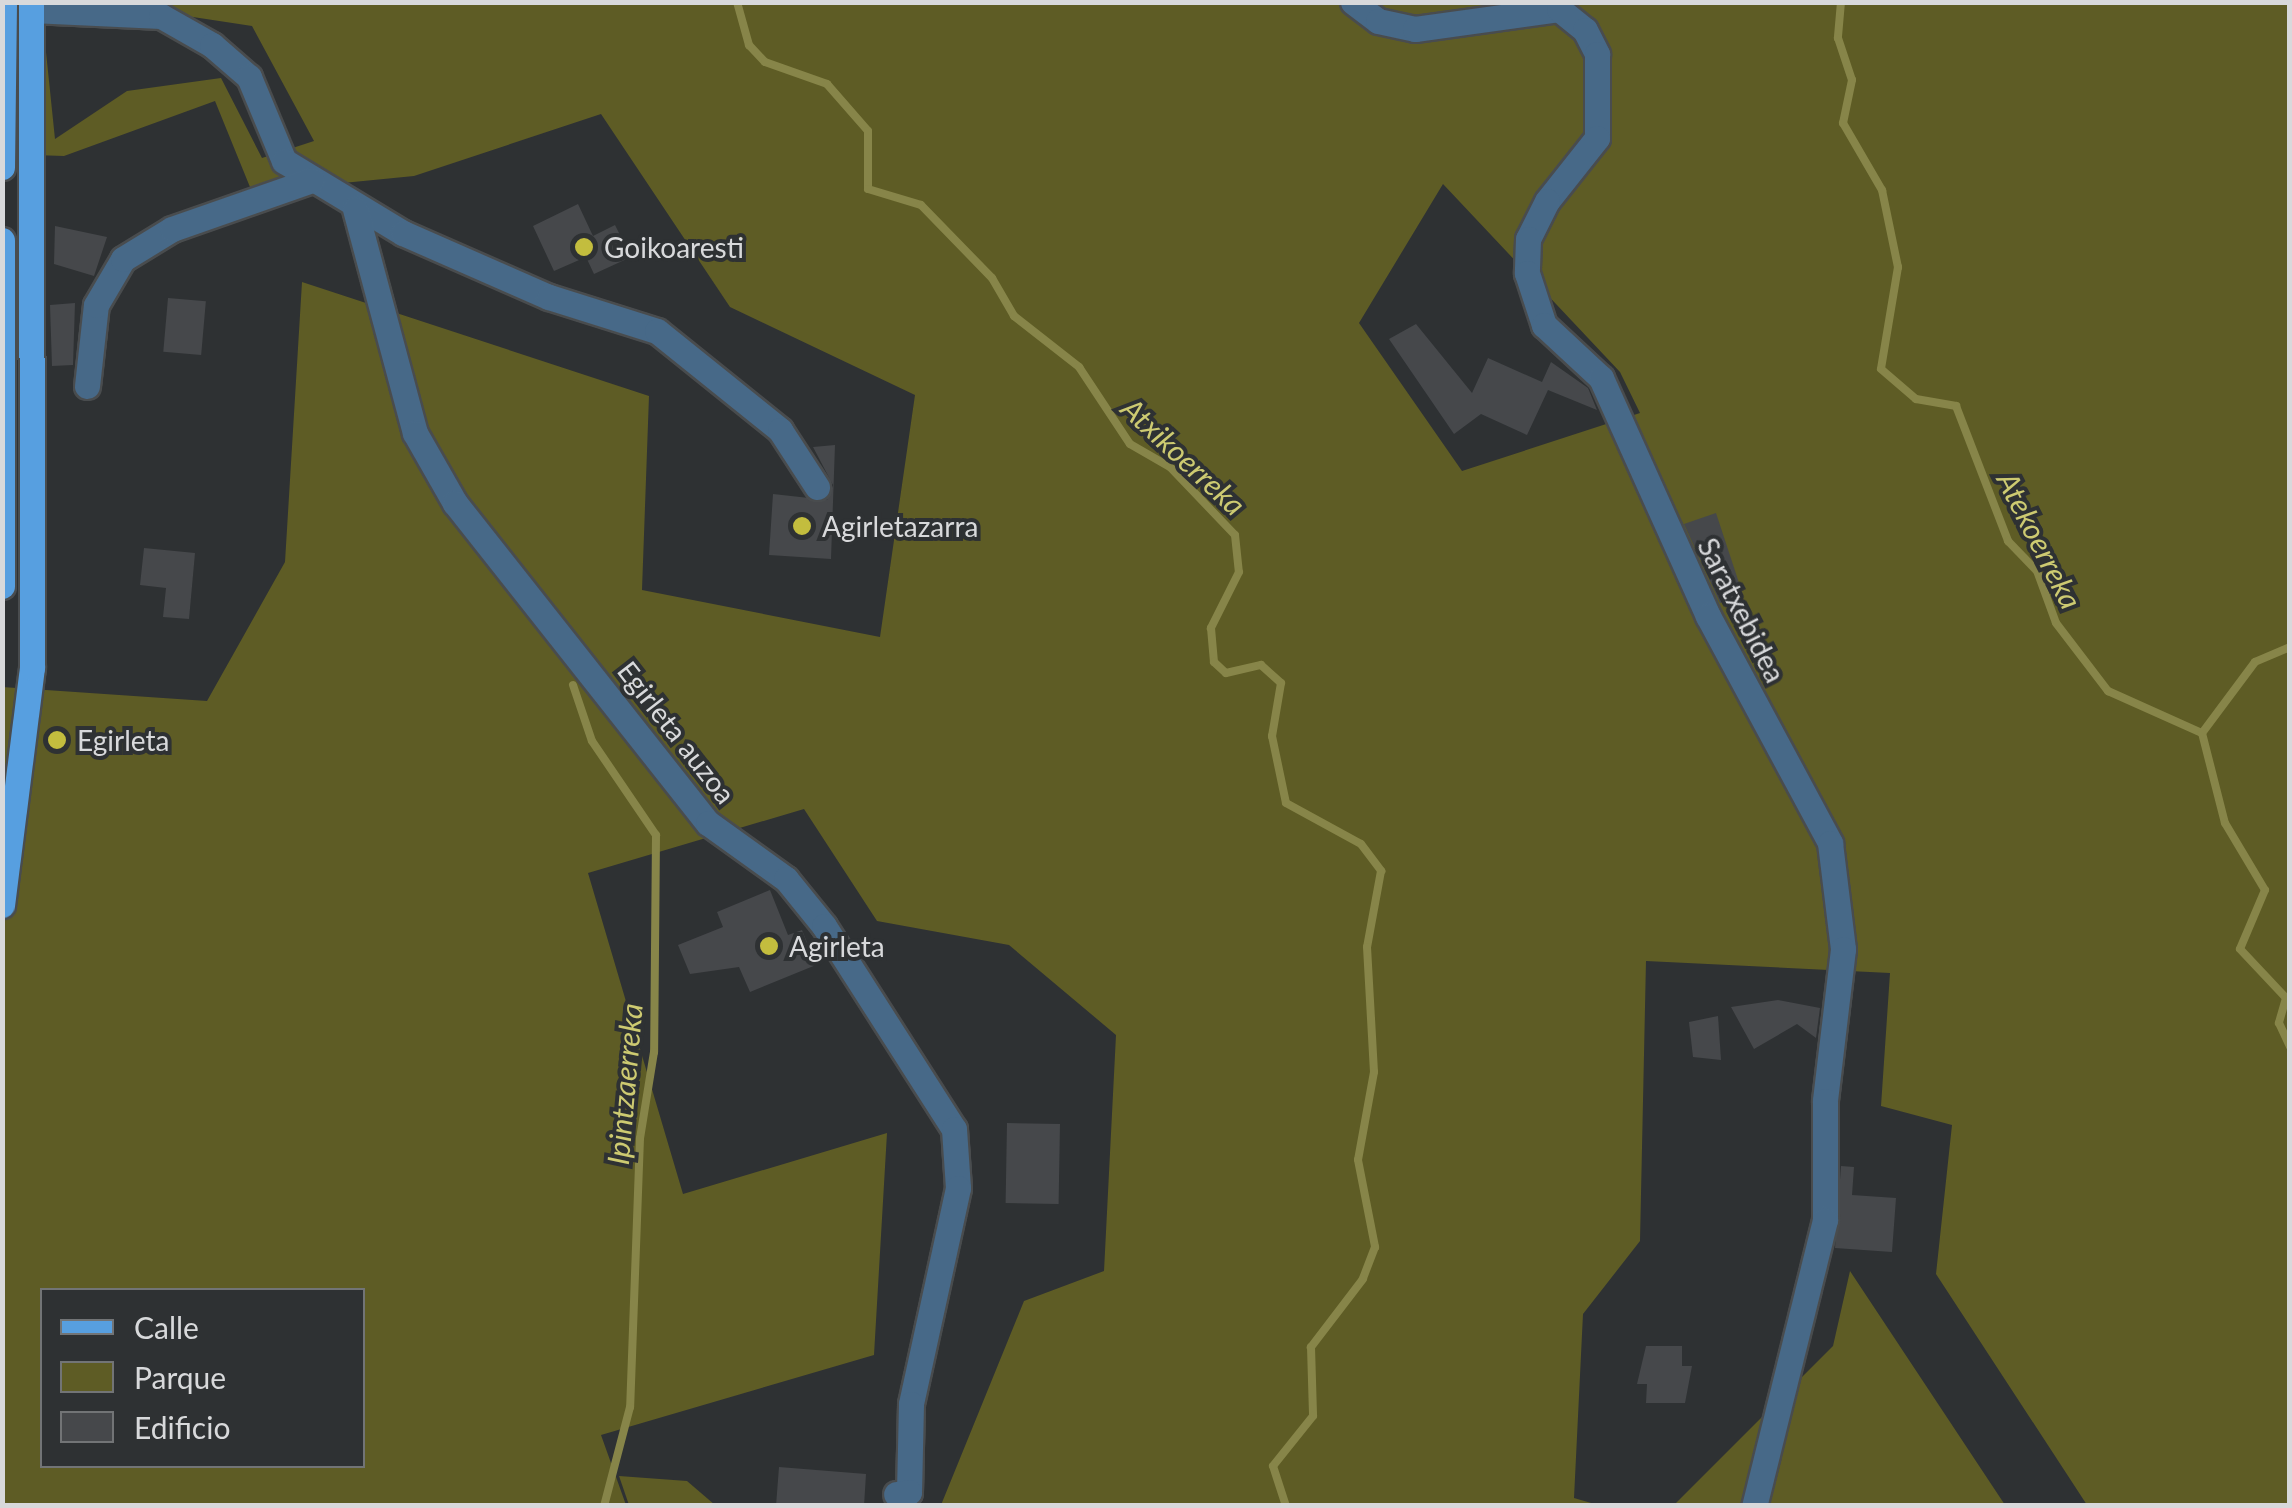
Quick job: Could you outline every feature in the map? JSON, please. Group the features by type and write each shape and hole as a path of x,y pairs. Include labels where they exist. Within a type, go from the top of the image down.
{"main road":[{"path":"2,166 4,2"},
{"path":"2,905 23,796 32,668 31,6"},
{"path":"2,240 2,586"}],"street":[{"name":"Saratxebidea","path":"1353,2 1378,21 1415,28 1558,9 1585,30 1597,54 1596,138 1546,200 1528,239 1527,273 1544,326 1601,378 1708,616 1830,843 1843,949 1825,1101 1825,1220 1754,1506"},
{"path":"31,6 161,16 212,45 250,77 284,161 355,209 549,297 657,331 780,430 817,487"},
{"path":"87,386 96,305 123,260 172,230 312,180"},
{"name":"Egirleta auzoa","path":"355,209 414,433 455,503 708,823 786,880 824,926 954,1129 958,1188 911,1404 909,1492 896,1494"}],"green space":[{"path":"101,3 2289,3 2289,1505 2087,1505 1936,1274 1952,1125 1881,1106 1890,973 1646,961 1640,1241 1583,1314 1574,1498 1598,1505 941,1505 1024,1301 1104,1271 1116,1035 1009,945 877,921 804,809 588,873 683,1194 887,1133 874,1355 601,1435 626,1505 3,1505 2,687 207,701 285,562 302,282 649,396 642,590 880,637 915,395 730,307 601,114 414,176 252,192 215,101 64,156 3,154 3,45 46,52 55,139 127,91 221,78 262,158 314,141 252,26","holes":["1443,184 1620,372 1640,413 1462,471 1359,323"]},
{"path":"1850,1271 2005,1505 1673,1506 1833,1346"},
{"path":"619,1476 687,1481 715,1505 629,1505"}],"building":[{"name":"Goikoaresti","path":"578,204 593,236 615,225 631,257 594,274 586,257 554,271 533,226"},
{"path":"55,226 107,237 94,276 54,264"},
{"path":"168,298 206,301 201,355 163,352"},
{"path":"75,303 73,365 52,366 50,305"},
{"path":"1416,324 1472,393 1488,358 1542,382 1551,362 1588,388 1597,410 1548,390 1527,435 1481,414 1454,434 1389,339"},
{"name":"Agirletazarra","path":"835,445 831,559 769,555 773,494 827,500 833,485 813,447"},
{"path":"1716,513 1743,595 1720,603 1684,524"},
{"path":"144,548 195,553 189,619 163,617 166,588 140,585"},
{"name":"Agirleta","path":"770,890 788,935 802,930 816,965 750,992 739,967 690,974 678,945 723,927 717,912"},
{"path":"1778,1000 1820,1008 1816,1038 1797,1024 1754,1049 1731,1007"},
{"path":"1718,1016 1721,1060 1693,1057 1689,1022"},
{"path":"1007,1123 1060,1124 1059,1204 1006,1203"},
{"path":"1841,1166 1854,1167 1852,1195 1896,1198 1892,1252 1835,1248"},
{"path":"1646,1346 1682,1346 1682,1366 1692,1366 1685,1403 1646,1403 1647,1384 1637,1384"},
{"path":"779,1467 866,1474 864,1506 776,1506"}],"waterway":[{"name":"Atxikoerreka","path":"737,2 749,45 765,62 827,84 868,131 868,189 921,205 992,278 1014,316 1079,367 1130,444 1170,467 1235,535 1239,572 1211,628 1214,662 1226,673 1261,665 1281,683 1272,736 1286,803 1361,844 1381,871 1367,947 1374,1072 1358,1160 1375,1247 1363,1279 1311,1347 1313,1416 1273,1466 1286,1506"},
{"name":"Atekoerreka","path":"1841,2 1838,38 1852,80 1843,123 1882,190 1898,267 1881,369 1916,399 1956,406 2008,541 2037,571 2056,623 2108,691 2202,733"},
{"name":"Atekoerreka","path":"2290,647 2255,662 2202,733 2225,823 2265,890 2240,949 2286,998 2279,1023 2290,1047"},
{"name":"Ipintzaerreka","path":"573,685 592,741 656,835 654,1052 640,1138 630,1407 604,1506"}],"place":[{"name":"Goikoaresti","path":"584,247"},
{"name":"Agirletazarra","path":"802,526"},
{"name":"Egirleta","path":"57,740"},
{"name":"Agirleta","path":"769,946"}]}
